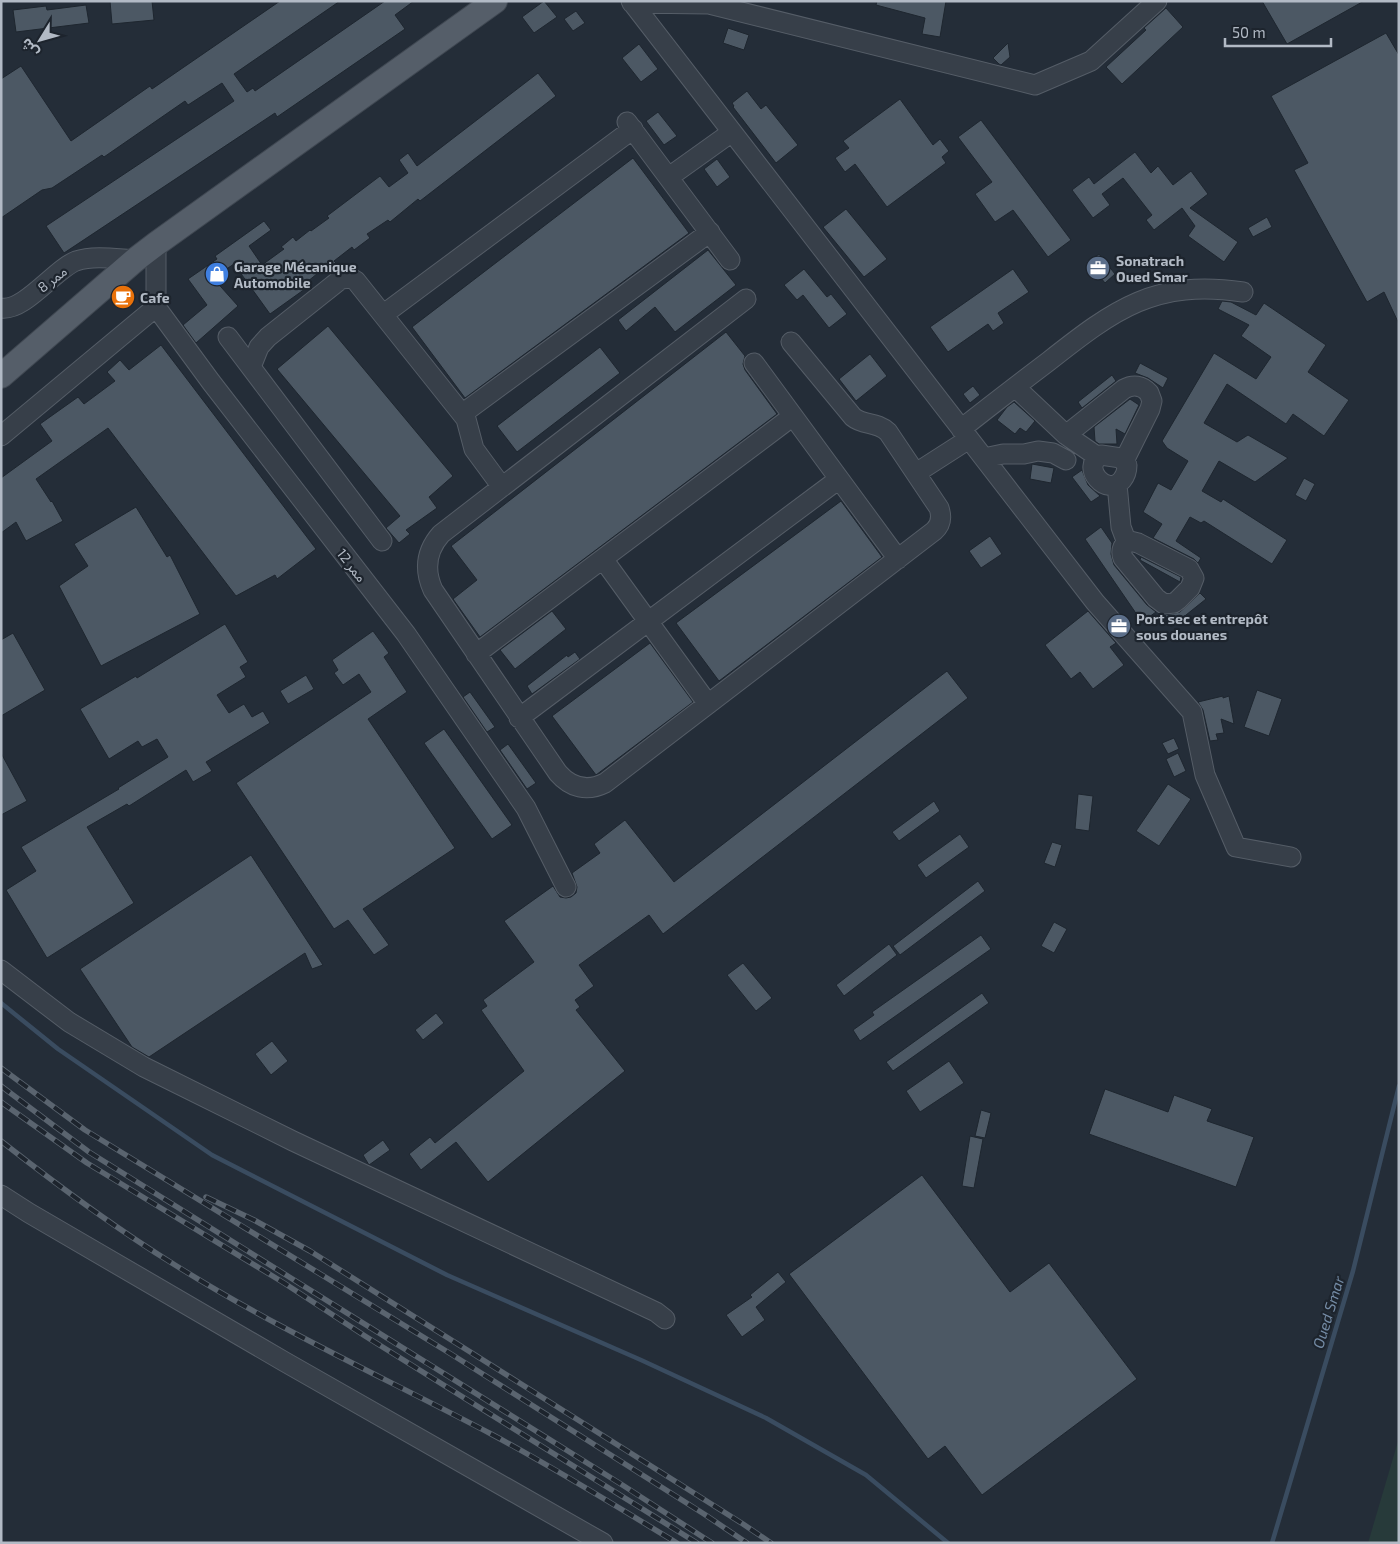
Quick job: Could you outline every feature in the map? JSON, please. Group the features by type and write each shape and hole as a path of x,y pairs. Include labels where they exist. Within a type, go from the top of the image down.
{"main road":[{"path":"1,376 156,244 495,1"}],"street":[{"path":"632,2 709,4 1035,85 1090,61 1157,1"},
{"path":"632,2 1095,602 1192,712 1205,775 1236,846 1291,857"},
{"path":"384,314 630,126 730,260"},
{"path":"668,177 732,132"},
{"path":"462,414 710,232"},
{"path":"1,436 156,307 156,244"},
{"name":"ممر 8","path":"1,308 7,309 25,300 77,261 101,258 135,260"},
{"path":"250,367 265,340 341,280 346,278 356,280 462,414 468,424 474,449 502,487"},
{"path":"916,474 965,434 1015,387 1094,326 1116,312 1140,301 1174,291 1217,289 1243,292"},
{"path":"746,299 441,534 431,548 427,574 433,590 562,779 576,787 591,788 605,783 937,528 941,518 939,508 888,432 880,426 860,422 853,417 791,342"},
{"name":"ممر 12","path":"156,307 211,382 406,634 526,808 566,887"},
{"path":"228,337 382,541"},
{"path":"754,363 898,559"},
{"path":"1066,435 1124,389 1133,386 1141,387 1149,393 1152,405 1124,461"},
{"path":"984,458 1004,454 1024,454 1040,462 1048,463 1066,460 1095,460 1105,454 1117,456 1124,461 1126,473 1117,484 1107,485 1102,483 1095,476 1095,460 1015,387"},
{"path":"476,654 793,416"},
{"path":"520,718 839,479"},
{"path":"1117,484 1121,527 1127,543"},
{"path":"602,559 708,704"},
{"path":"1,970 70,1022 144,1067 293,1141 656,1312 665,1319"},
{"path":"1,1195 285,1362 603,1543"}],"shaded area":[{"path":"1399,1438 1399,1543 1368,1543"}],"building":[{"path":"110,1 152,1 154,20 112,24"},
{"path":"280,1 340,1 234,74 247,92 253,88 255,91 385,1 414,1 395,15 405,29 277,117 275,113 64,253 46,226 234,101 222,83 188,105 185,101 104,157 102,155 52,188 42,190 1,218 1,79 21,66 71,141 150,86 152,89"},
{"path":"544,1 557,17 534,33 522,17"},
{"path":"877,1 946,1 940,37 922,34 925,18 876,5"},
{"path":"1262,1 1364,1 1287,44"},
{"path":"86,5 89,23 16,32 13,10 46,6 47,10"},
{"path":"1166,8 1183,27 1122,84 1106,67 1146,30 1144,28"},
{"path":"576,11 585,23 573,31 564,19"},
{"path":"728,28 749,35 744,50 723,43"},
{"path":"1386,33 1399,55 1399,324 1384,292 1367,302 1294,170 1308,163 1271,96"},
{"path":"1008,43 1010,57 1001,65 993,58"},
{"path":"639,44 658,69 641,82 622,58"},
{"path":"538,73 556,96 420,201 418,199 390,222 388,220 367,234 370,238 354,250 352,247 334,261 336,263 325,272 323,269 302,286 305,289 270,314 234,264 213,278 238,306 196,343 183,325 207,305 188,279 217,259 215,256 264,221 271,230 249,246 262,265 284,249 281,247 293,237 296,241 311,231 329,218 327,216 380,176 389,187 408,173 399,160 408,153 417,166"},
{"path":"747,91 761,109 766,105 798,145 776,163 733,107 732,103"},
{"path":"900,99 933,145 940,139 949,151 942,157 946,163 887,207 855,164 845,172 835,158 849,148 843,141"},
{"path":"658,112 677,136 664,145 646,121"},
{"path":"981,120 1071,240 1048,257 1013,210 995,222 975,194 992,182 958,137"},
{"path":"1135,152 1151,173 1158,166 1173,185 1191,171 1208,194 1190,208 1238,242 1224,262 1188,236 1195,226 1182,208 1154,230 1146,220 1152,215 1123,178 1102,194 1110,205 1093,218 1072,190 1089,177 1094,184"},
{"path":"633,158 689,233 465,398 412,327"},
{"path":"717,159 730,177 717,187 704,169"},
{"path":"846,209 887,259 864,277 823,227"},
{"path":"1267,217 1272,227 1253,237 1248,228"},
{"path":"708,250 736,285 675,332 655,307 626,331 618,320"},
{"path":"1099,254 1115,274 1105,283 1088,262"},
{"path":"804,269 827,297 831,294 847,314 829,328 803,295 797,300 784,285"},
{"path":"1013,269 1029,292 998,313 1004,323 993,331 988,324 948,352 930,327"},
{"path":"1222,301 1231,302 1256,315 1264,303 1326,345 1308,372 1349,400 1324,436 1293,414 1286,424 1227,384 1204,423 1237,442 1248,435 1288,458 1255,482 1219,461 1202,491 1221,502 1223,499 1287,540 1272,564 1204,521 1201,523 1190,517 1176,541 1201,558 1198,563 1194,559 1153,538 1162,524 1143,512 1158,483 1171,490 1188,461 1167,448 1162,441 1214,353 1256,379 1271,357 1241,336 1249,325 1218,309"},
{"path":"328,326 453,476 429,497 437,508 406,530 410,534 399,543 386,528 400,516 277,369"},
{"path":"726,332 745,356 743,364 745,370 777,414 480,637 453,599 477,580 451,546"},
{"path":"161,345 316,549 277,579 275,575 236,596 108,428 36,479 52,501 63,521 26,541 16,522 1,533 1,478 52,441 40,424 78,397 84,404 115,381 107,372 120,360 129,370"},
{"path":"600,347 620,373 517,452 497,426"},
{"path":"870,354 887,376 856,401 839,379"},
{"path":"1140,363 1168,378 1163,388 1148,378 1135,373"},
{"path":"1112,375 1116,381 1082,408 1078,402"},
{"path":"973,386 980,395 970,403 963,394"},
{"path":"1130,399 1139,405 1125,434 1116,429 1117,444 1099,444 1095,441 1094,427"},
{"path":"1014,402 1035,421 1026,432 1020,428 1015,434 997,420 1007,407"},
{"path":"1032,464 1054,468 1051,483 1030,479"},
{"path":"1082,470 1088,485 1100,496 1091,502 1072,477"},
{"path":"1304,478 1315,484 1306,501 1295,495"},
{"path":"841,501 882,557 719,681 676,623"},
{"path":"136,507 167,557 170,555 200,614 101,666 59,586 88,566 74,544"},
{"path":"1101,527 1112,543 1111,554 1114,565 1147,605 1156,612 1142,622 1085,539"},
{"path":"990,536 1002,554 981,568 969,551"},
{"path":"1141,557 1181,577 1180,582 1140,560"},
{"path":"1200,593 1206,599 1171,627 1161,614 1180,612"},
{"path":"552,611 566,629 515,669 500,650"},
{"path":"1088,611 1116,643 1110,647 1124,665 1093,689 1080,672 1071,679 1045,645"},
{"path":"225,624 248,662 240,667 246,677 217,695 229,713 244,704 252,717 263,711 270,723 206,762 212,771 193,782 186,770 129,806 127,804 87,827 134,903 47,958 6,890 36,871 21,847 119,789 168,757 157,739 142,747 138,741 109,759 80,709 136,676 137,678"},
{"path":"373,631 389,653 384,657 407,692 368,719 455,848 363,909 389,945 374,955 348,920 334,929 236,783 371,692 359,674 343,685 334,673 338,670 332,660"},
{"path":"13,633 45,690 1,716 1,640"},
{"path":"650,643 693,702 596,775 552,716"},
{"path":"575,652 580,659 532,694 527,686 567,655 568,657"},
{"path":"947,671 968,698 663,934 649,915 579,965 594,986 575,1000 580,1007 576,1010 625,1071 488,1182 456,1142 421,1170 409,1154 430,1137 435,1143 524,1071 481,1010 487,1006 483,1000 534,962 504,921 553,886 560,897 571,897 576,893 577,887 572,873 600,853 594,844 625,820 674,882"},
{"path":"306,675 314,689 288,704 280,691"},
{"path":"1257,690 1282,699 1269,736 1244,727"},
{"path":"470,692 495,727 487,732 463,697"},
{"path":"1223,696 1223,698 1229,696 1234,724 1221,719 1224,733 1216,734 1218,740 1210,741 1203,710 1198,702"},
{"path":"444,729 512,825 492,839 424,743"},
{"path":"1174,738 1179,749 1168,754 1162,743"},
{"path":"508,744 536,783 527,789 500,750"},
{"path":"1,753 27,801 1,815"},
{"path":"1178,753 1186,771 1174,777 1166,759"},
{"path":"1168,784 1191,799 1159,846 1136,831"},
{"path":"1078,794 1093,796 1089,831 1075,829"},
{"path":"934,801 940,811 899,841 892,832"},
{"path":"960,834 969,847 926,878 917,865"},
{"path":"1052,842 1062,845 1055,867 1044,863"},
{"path":"251,855 323,965 312,969 305,953 149,1057 132,1047 80,969"},
{"path":"978,881 985,891 900,955 893,946"},
{"path":"1054,922 1067,929 1054,953 1041,946"},
{"path":"981,935 991,949 860,1041 853,1030 874,1015 872,1012"},
{"path":"889,944 897,955 844,996 836,985"},
{"path":"743,963 772,998 756,1011 727,975"},
{"path":"982,993 989,1003 893,1071 886,1062"},
{"path":"436,1013 444,1023 423,1040 415,1030"},
{"path":"272,1041 288,1061 271,1075 255,1054"},
{"path":"949,1061 964,1083 920,1112 906,1091"},
{"path":"1105,1089 1168,1112 1174,1095 1212,1109 1207,1121 1254,1137 1236,1187 1089,1134"},
{"path":"981,1110 991,1113 985,1138 975,1136"},
{"path":"970,1136 983,1139 974,1188 962,1186"},
{"path":"383,1140 390,1150 369,1165 363,1155"},
{"path":"922,1175 1010,1292 1049,1263 1137,1379 982,1495 945,1446 928,1459 789,1274"},
{"path":"778,1272 786,1282 756,1307 765,1320 742,1337 726,1315 752,1297 750,1295"}],"waterway":[{"path":"1,1003 58,1049 212,1155 447,1275 641,1360 766,1418 866,1475 948,1543"},
{"name":"Oued Smar","path":"1272,1543 1353,1271 1399,1086"}],"railway":[{"path":"1,1068 85,1130 451,1354 747,1543"},
{"path":"1,1086 89,1152 712,1543"},
{"path":"1,1102 87,1163 284,1283 365,1336 697,1543"},
{"path":"1,1141 108,1221 214,1288 292,1332 516,1448 677,1543"},
{"path":"206,1197 254,1220 310,1251 771,1543"}],"place":[{"name":"Sonatrach Oued Smar","path":"1098,268"},
{"name":"Garage Mécanique Automobile","path":"217,274"},
{"name":"Cafe","path":"123,297"},
{"name":"Port sec et entrepôt sous douanes","path":"1119,626"}]}
